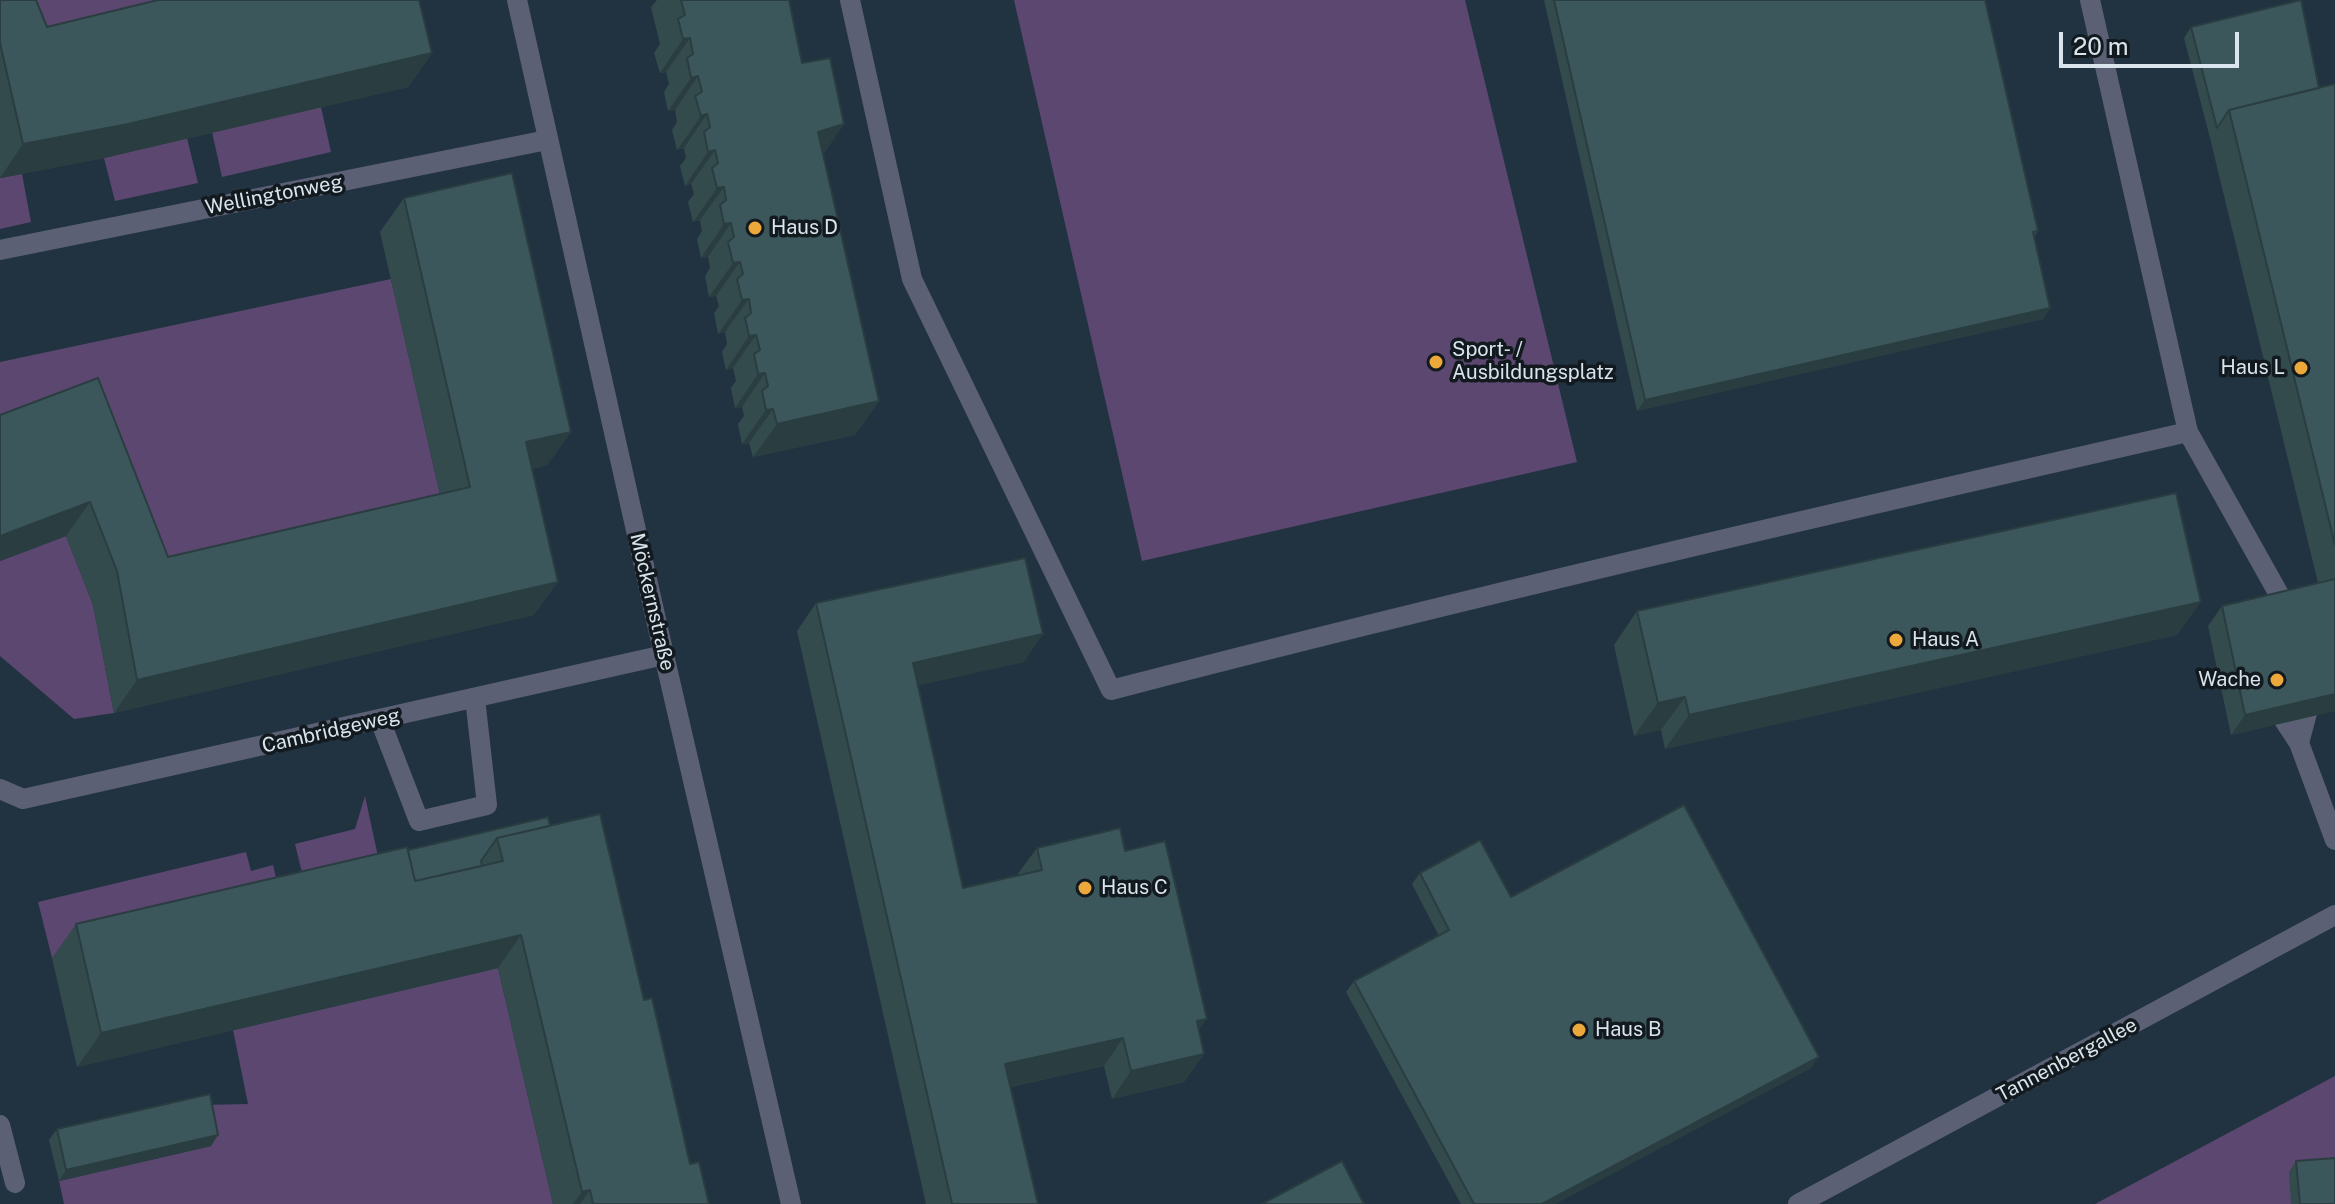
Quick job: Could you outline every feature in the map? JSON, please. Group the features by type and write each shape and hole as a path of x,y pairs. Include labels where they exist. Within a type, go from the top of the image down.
{"street":[{"name":"Möckernstraße","path":"517,0 791,1204"},
{"path":"850,0 912,279 1111,690 1574,575 2188,432"},
{"path":"2090,0 2188,432 2299,629"},
{"name":"Wellingtonweg","path":"0,250 547,140"},
{"path":"2260,595 2263,565"},
{"name":"Cambridgeweg","path":"0,789 23,799 664,655"},
{"path":"2299,743 2313,692 2307,667"},
{"path":"2264,676 2270,702 2299,743 2335,840"},
{"path":"380,720 419,821 474,809 487,805 475,698"},
{"name":"Tannenbergallee","path":"1798,1204 2335,915"},
{"path":"0,1125 15,1183"}],"shaded area":[{"path":"4,0 274,0 23,61"},
{"name":"Sport- / Ausbildungsplatz","path":"1014,0 1465,0 1577,462 1142,561"},
{"path":"321,107 331,152 222,177 212,132"},
{"path":"187,138 198,183 115,201 104,158"},
{"path":"22,174 31,222 0,229 0,178"},
{"path":"391,279 446,521 145,591 0,440 0,362"},
{"path":"66,536 93,605 114,713 74,719 0,656 0,561"},
{"path":"365,796 383,880 308,897 295,844 355,829"},
{"path":"246,852 251,871 273,865 282,903 52,958 38,902"},
{"path":"498,968 553,1204 64,1204 59,1181 211,1146 202,1105 248,1104 233,1030"},
{"path":"2335,1076 2335,1204 2095,1204"}],"building":[{"path":"0,0 36,0 47,27 158,0 419,0 432,53 128,124 23,144 0,43"},
{"name":"Haus D","path":"681,0 789,0 802,63 830,58 844,124 818,132 879,401 777,424 773,409 766,410 762,391 768,386 765,373 758,374 754,354 760,350 756,335 749,336 745,318 751,313 749,299 742,300 737,279 743,274 740,262 733,263 728,242 734,237 731,223 724,224 720,205 726,200 724,187 717,188 712,168 718,163 715,150 708,152 704,132 710,127 707,114 701,116 695,96 702,92 698,76 691,78 687,58 693,54 690,38 683,39 678,19 685,15"},
{"path":"1554,0 1985,0 2038,231 2033,232 2050,308 1645,400"},
{"path":"2301,0 2319,88 2229,110 2217,128 2191,27"},
{"name":"Haus L","path":"2335,84 2335,545 2229,110"},
{"path":"512,173 571,432 526,442 558,582 137,680 117,571 90,502 0,536 0,415 98,378 168,557 470,487 404,198"},
{"name":"Haus A","path":"2176,493 2201,602 1689,715 1685,697 1658,703 1637,611"},
{"name":"Haus C","path":"1025,558 1043,634 913,663 963,888 1042,870 1037,848 1120,828 1125,851 1165,841 1207,1019 1197,1021 1204,1054 1131,1071 1123,1038 1005,1064 1038,1204 952,1204 816,603"},
{"name":"Wache","path":"2335,579 2335,694 2245,715 2222,606"},
{"name":"Haus B","path":"1684,805 1819,1057 1542,1204 1474,1204 1354,981 1449,930 1420,873 1480,840 1511,897"},
{"path":"600,814 644,1000 652,998 690,1164 699,1162 709,1204 593,1204 590,1190 582,1192 521,935 101,1033 76,924 407,847 415,881 503,861 497,838"},
{"path":"548,817 550,826 497,838 481,861 482,866 415,881 408,850"},
{"path":"210,1094 218,1135 66,1170 57,1129"},
{"path":"2335,1158 2335,1204 2300,1204 2296,1161"},
{"path":"1342,1161 1364,1204 1262,1204"}],"place":[{"name":"Haus D","path":"755,228"},
{"name":"Sport- / Ausbildungsplatz","path":"1436,362"},
{"name":"Haus L","path":"2301,368"},
{"name":"Haus A","path":"1896,640"},
{"name":"Wache","path":"2277,680"},
{"name":"Haus C","path":"1085,888"},
{"name":"Haus B","path":"1579,1030"}]}
